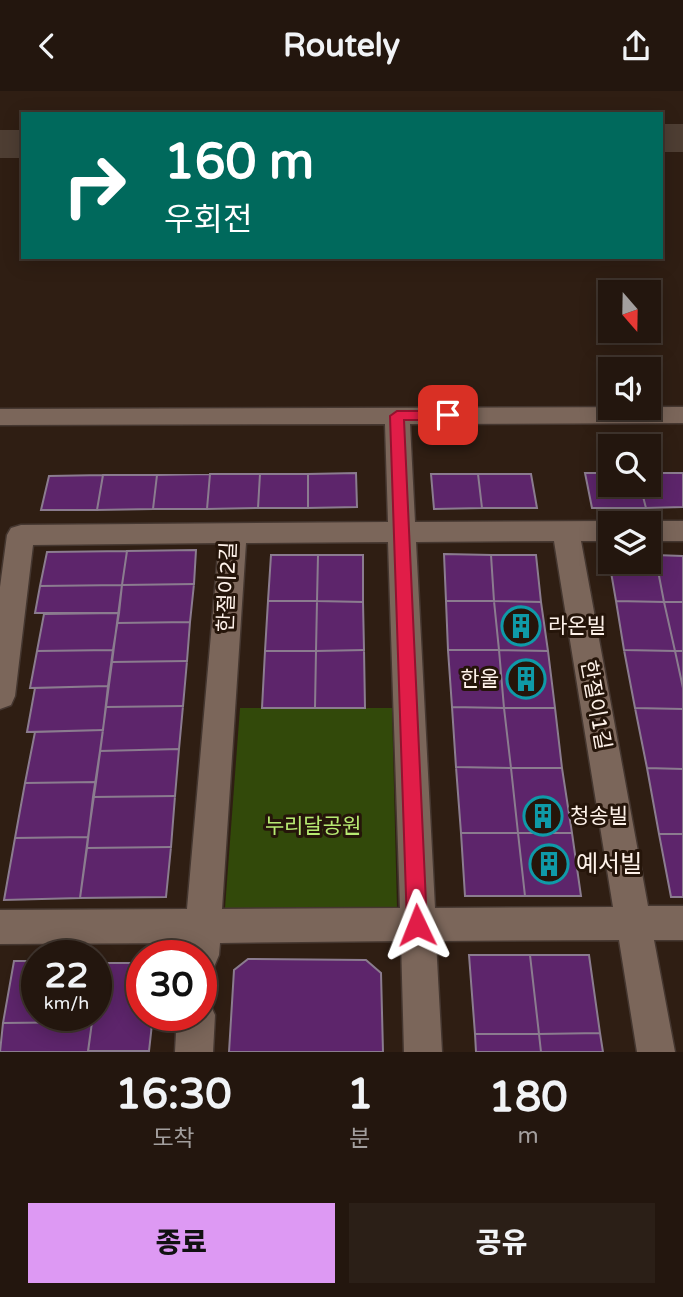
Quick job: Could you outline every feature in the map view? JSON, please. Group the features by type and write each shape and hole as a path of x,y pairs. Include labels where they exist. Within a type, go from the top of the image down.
{"street":[{"path":"0,417 683,415"},
{"path":"397,416 423,1052"},
{"name":"한절이1길","path":"566,531 656,1052"},
{"path":"233,533 598,531"},
{"path":"661,531 683,531"},
{"name":"한절이2길","path":"0,696 21,535 233,533 202,940"},
{"path":"215,940 417,925 683,923"},
{"path":"0,927 188,940"},
{"path":"194,1052 196,1031"}],"green space":[{"name":"누리달공원","path":"240,708 392,708 397,908 225,908"}],"building":[{"path":"356,473 357,507 308,508 308,474"},
{"path":"585,473 598,473 598,497 643,497 646,508 592,508"},
{"path":"661,473 683,473 683,507 646,508 643,497 661,497"},
{"path":"210,474 207,509 153,509 157,475"},
{"path":"210,474 260,474 258,508 207,509"},
{"path":"260,474 308,474 308,508 258,508"},
{"path":"431,474 478,474 482,508 434,509"},
{"path":"478,474 531,474 537,508 482,508"},
{"path":"103,475 97,510 41,510 49,476"},
{"path":"103,475 157,475 153,509 97,510"},
{"path":"196,550 194,584 122,585 127,551"},
{"path":"127,551 122,585 40,586 47,552"},
{"path":"444,554 491,555 494,601 446,601"},
{"path":"271,555 318,555 317,601 268,601"},
{"path":"318,555 363,555 363,602 317,601"},
{"path":"491,555 536,555 541,602 494,601"},
{"path":"661,555 683,556 683,602 664,602 659,574 661,574"},
{"path":"611,574 659,574 664,602 616,601"},
{"path":"194,584 190,622 117,623 122,585"},
{"path":"122,585 119,613 35,613 40,586"},
{"path":"268,601 317,601 316,651 265,651"},
{"path":"317,601 363,602 364,650 316,651"},
{"path":"446,601 494,601 499,650 448,650"},
{"name":"라온빌","path":"494,601 541,602 548,651 499,650"},
{"path":"616,601 664,602 675,651 624,650"},
{"path":"664,602 683,602 683,651 675,651"},
{"path":"119,613 113,650 37,651 44,614"},
{"path":"190,622 187,661 112,662 117,623"},
{"path":"113,650 108,686 30,688 37,651"},
{"path":"364,650 365,708 315,708 316,651"},
{"path":"448,650 499,650 504,708 452,707"},
{"name":"한울","path":"499,650 548,651 555,708 504,708"},
{"path":"624,650 675,651 683,688 683,709 635,708"},
{"path":"265,651 316,651 315,708 262,708"},
{"path":"675,651 683,651 683,688"},
{"path":"187,661 183,706 106,707 112,662"},
{"path":"108,686 103,730 27,732 35,688"},
{"path":"183,706 179,749 100,751 106,707"},
{"path":"452,707 504,708 511,768 456,767"},
{"path":"504,708 555,708 562,768 511,768"},
{"path":"635,708 683,709 683,769 647,768"},
{"path":"103,730 96,782 25,783 35,732"},
{"path":"179,749 175,796 93,797 100,751"},
{"path":"456,767 511,768 518,833 461,833"},
{"name":"청송빌","path":"511,768 562,768 572,833 518,833"},
{"path":"647,768 683,769 683,834 659,834"},
{"path":"96,782 88,837 15,838 25,783"},
{"path":"175,796 171,847 87,848 93,797"},
{"path":"461,833 518,833 525,896 465,896"},
{"name":"예서빌","path":"518,833 572,833 581,896 525,896"},
{"path":"659,834 683,834 683,897 671,897"},
{"path":"88,837 80,898 4,900 15,838"},
{"path":"171,847 166,897 80,898 87,848"},
{"path":"469,955 530,955 539,1034 475,1034"},
{"path":"530,955 589,955 600,1033 539,1034"},
{"path":"248,959 366,960 381,973 383,1052 229,1052 234,970"},
{"path":"14,961 21,961 21,1023 3,1023"},
{"path":"112,963 126,963 126,1031 151,1031 149,1051 88,1051 91,1031 112,1031"},
{"path":"3,1023 21,1023 21,1031 91,1031 88,1052 0,1052"},
{"path":"600,1033 603,1052 541,1052 539,1034"},
{"path":"475,1034 539,1034 541,1052 476,1052"}],"tunnel":[{"path":"663,138 683,138"},
{"path":"0,144 21,144"}],"place":[{"name":"라온빌","path":"521,626"},
{"name":"한울","path":"526,679"},
{"name":"청송빌","path":"543,816"},
{"name":"예서빌","path":"549,864"}],"route":[{"path":"417,925 397,416 448,415"}]}
